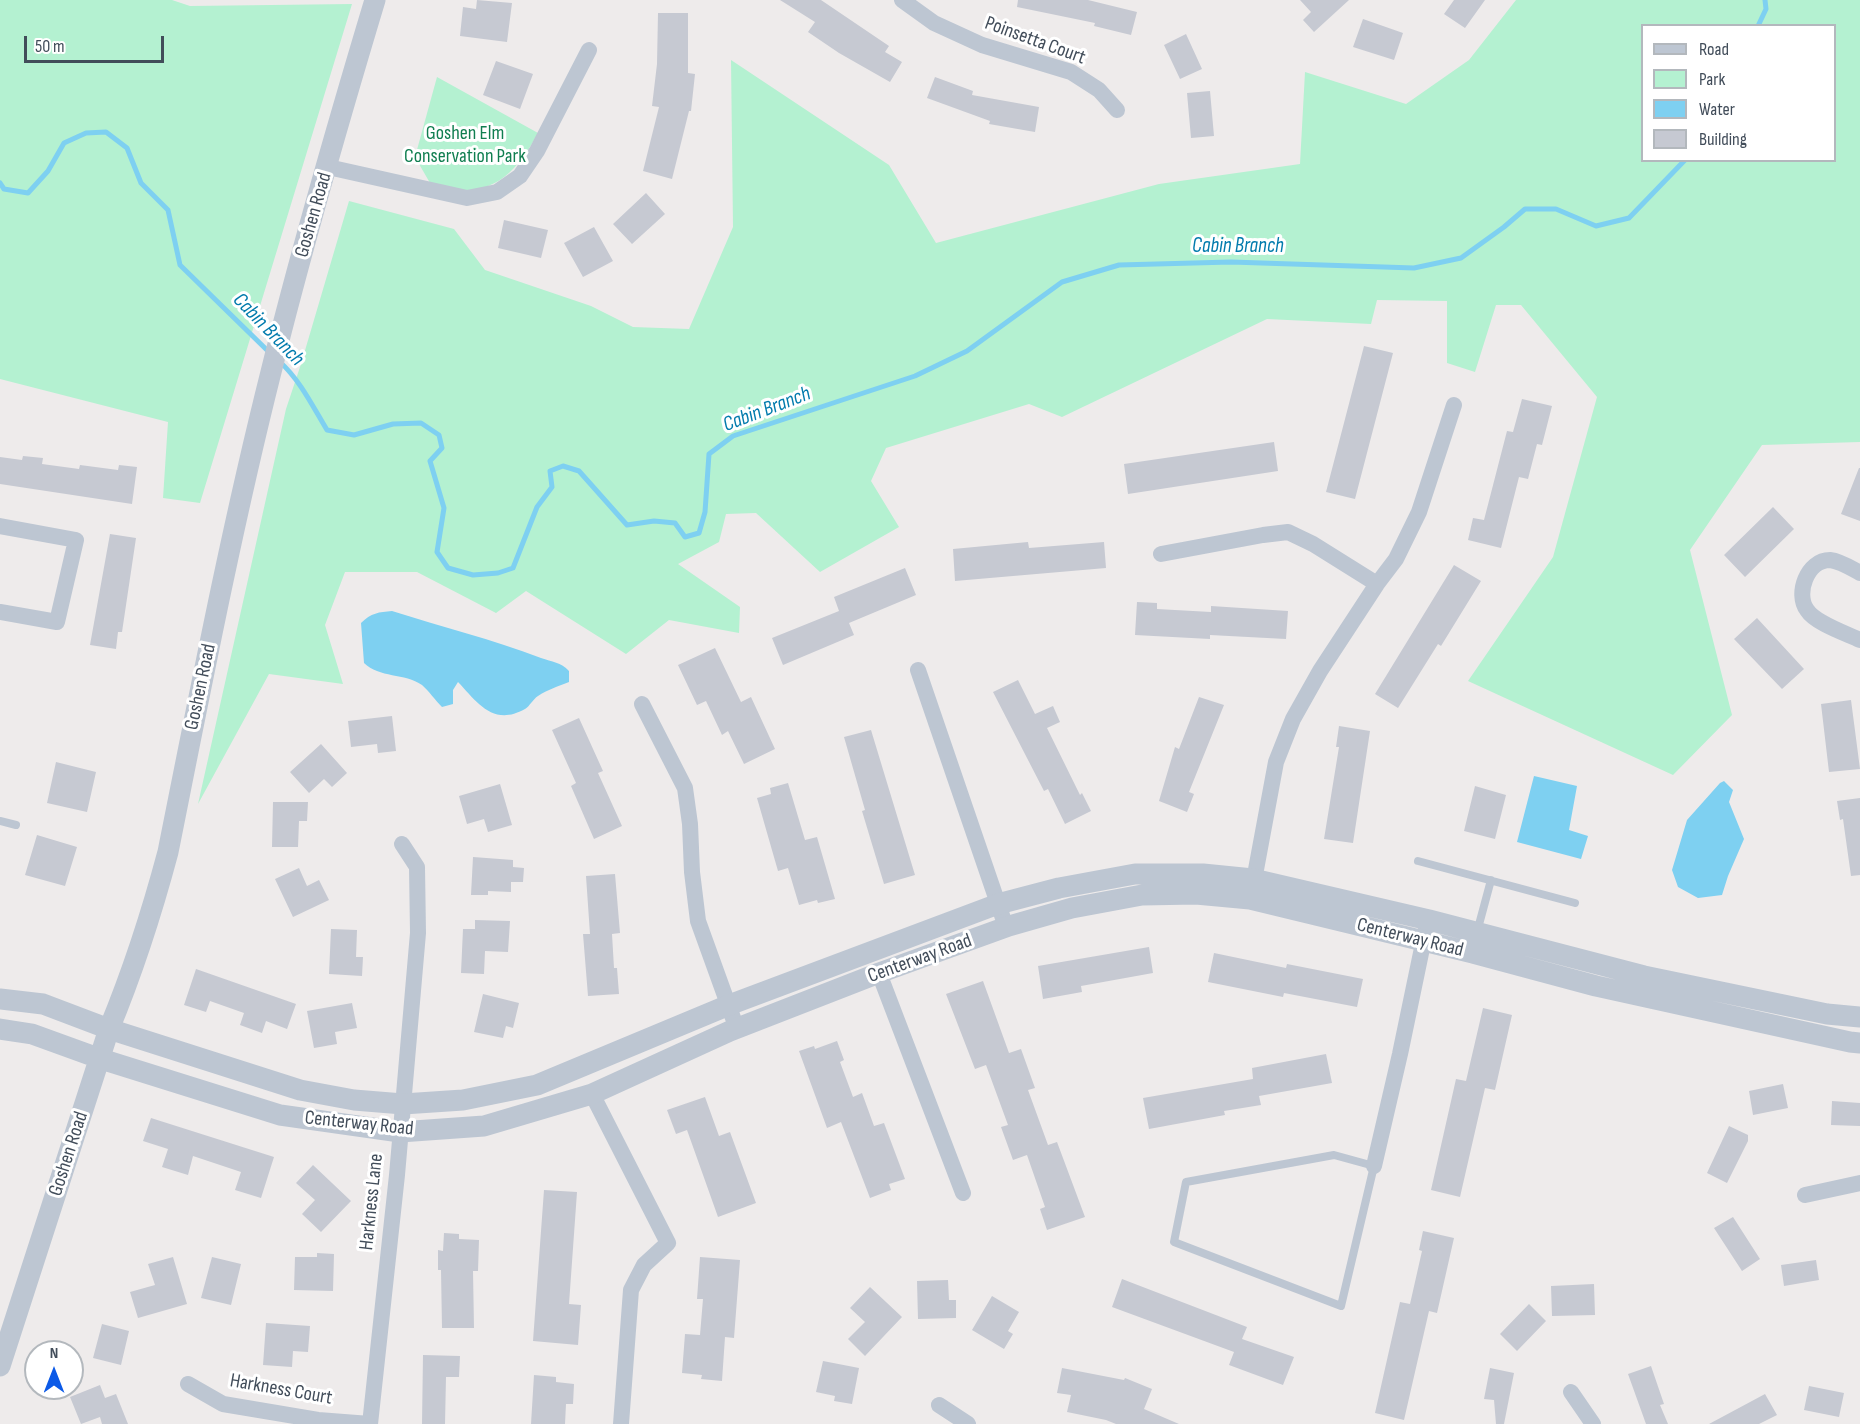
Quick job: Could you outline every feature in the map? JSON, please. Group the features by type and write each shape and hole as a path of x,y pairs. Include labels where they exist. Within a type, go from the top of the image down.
{"street":[{"name":"Goshen Road","path":"0,1366 156,896 168,852 230,548 281,333 375,0"},
{"name":"Poinsetta Court","path":"902,0 934,23 982,45 1071,72 1099,90 1117,110"},
{"path":"328,166 467,198 497,192 520,176 537,151 589,51"},
{"path":"1252,889 1276,762 1293,719 1320,671 1396,559 1419,512 1454,405"},
{"path":"0,526 76,540 57,622 0,612"},
{"path":"1161,554 1288,532 1313,544 1377,584"},
{"path":"1860,573 1831,560 1819,562 1807,574 1801,597 1807,611 1816,620 1860,639"},
{"path":"918,670 1006,927"},
{"path":"642,704 685,788 698,921 737,1029"},
{"name":"Harkness Lane","path":"370,1424 397,1175 418,903 417,867 402,844"},
{"name":"Centerway Road","path":"0,999 43,1004 110,1029 300,1090 354,1100 403,1104 463,1100 537,1085 729,1005 998,903 1059,888 1136,874 1203,874 1424,941 1475,943 1827,1014 1860,1017"},
{"name":"Centerway Road","path":"0,1029 32,1034 101,1059 279,1115 400,1132 484,1126 592,1094 737,1029 879,973 1006,927 1072,908 1142,895 1196,894 1252,889 1429,920 1475,943 1596,986 1850,1042 1860,1042"},
{"path":"1374,1166 1429,920"},
{"path":"879,973 963,1193"},
{"path":"592,1094 668,1243 644,1265 631,1290 621,1424"},
{"path":"1804,1195 1860,1183"},
{"name":"Harkness Court","path":"188,1384 223,1404 318,1420 370,1424"},
{"path":"1571,1392 1593,1424"},
{"path":"939,1405 968,1424"}],"lane":[{"path":"0,821 16,825"},
{"path":"1418,861 1575,903"},
{"path":"1475,943 1491,880"},
{"path":"1334,1155 1374,1166 1341,1306 1174,1242 1186,1182 1334,1155"}],"green space":[{"path":"0,0 172,0 190,6 352,4 200,503 163,498 168,422 0,379"},
{"path":"1516,0 1860,0 1860,442 1762,445 1690,550 1732,715 1673,775 1468,681 1553,557 1597,397 1521,305 1496,305 1475,372 1447,363 1447,301 1377,300 1371,324 1267,319 1062,417 1029,404 886,448 871,481 899,527 820,572 756,513 726,514 719,542 678,564 740,607 739,633 669,620 626,654 526,591 496,613 417,572 345,572 325,625 343,684 269,674 198,804 286,409 349,201 454,229 485,270 591,306 633,327 689,329 733,227 731,60 889,165 936,243 1159,184 1300,164 1305,72 1406,104 1469,60"},
{"name":"Goshen Elm Conservation Park","path":"437,77 538,133 516,166 496,182 472,190 454,189 430,183 415,157"}],"water":[{"path":"392,611 560,664 569,671 569,682 536,697 525,709 504,715 487,710 458,682 453,690 453,704 442,707 422,685 415,681 377,671 364,663 361,623 375,614"},
{"path":"1534,776 1577,786 1569,830 1588,836 1581,859 1517,842"},
{"path":"1724,781 1733,790 1729,802 1744,839 1722,895 1698,898 1678,887 1672,870 1687,820"}],"building":[{"path":"477,0 512,3 507,42 460,36 463,7 476,9"},
{"path":"780,0 821,0 889,46 885,52 902,62 890,82 808,32 815,22"},
{"path":"1018,0 1088,0 1137,12 1131,35 1094,26 1095,23 1017,7"},
{"path":"1300,0 1349,0 1314,32 1303,20 1311,12"},
{"path":"1454,0 1485,0 1465,28 1444,14"},
{"path":"658,13 688,13 688,73 695,74 691,111 689,111 672,179 643,171 659,107 652,106 657,64"},
{"path":"1363,19 1403,33 1394,60 1353,47"},
{"path":"1186,34 1202,69 1180,79 1164,45"},
{"path":"496,61 533,74 520,109 483,95"},
{"path":"935,77 973,91 972,95 1039,107 1035,132 989,124 990,121 927,98"},
{"path":"1210,91 1214,136 1191,138 1187,93"},
{"path":"646,193 665,214 632,244 613,224"},
{"path":"504,220 548,230 541,258 498,248"},
{"path":"594,227 613,261 583,277 564,243"},
{"path":"1364,346 1393,353 1355,499 1326,492"},
{"path":"1522,399 1552,406 1542,445 1537,444 1528,479 1519,477 1501,548 1468,540 1473,518 1484,520 1507,431 1513,432"},
{"path":"1274,442 1278,471 1128,494 1124,464"},
{"path":"23,456 43,458 42,464 79,469 80,465 118,470 119,465 137,467 132,504 0,484 0,457 22,460"},
{"path":"1860,468 1860,521 1841,514"},
{"path":"1773,507 1794,529 1745,577 1724,555"},
{"path":"110,534 136,538 122,632 118,632 116,649 90,645"},
{"path":"1028,542 1029,548 1104,542 1106,568 955,581 953,549"},
{"path":"1454,565 1481,581 1441,646 1438,644 1398,708 1375,694"},
{"path":"905,568 916,595 849,623 854,635 783,665 772,638 839,611 834,597"},
{"path":"1137,602 1157,603 1157,609 1211,612 1211,606 1288,611 1286,639 1210,635 1210,639 1135,635"},
{"path":"1757,618 1804,669 1782,689 1734,639"},
{"path":"715,648 741,702 751,697 775,749 744,764 728,731 722,735 706,701 697,705 678,665"},
{"path":"1018,680 1035,714 1053,706 1060,722 1047,728 1080,795 1082,793 1091,811 1065,824 1048,789 1044,791 993,692"},
{"path":"1199,697 1224,705 1189,792 1194,794 1187,812 1159,801 1175,747 1179,749"},
{"path":"1851,700 1860,769 1829,772 1821,704"},
{"path":"392,716 396,751 378,753 377,744 351,747 348,721"},
{"path":"579,718 603,771 598,773 622,826 594,839 571,786 576,783 552,730"},
{"path":"1339,726 1370,731 1353,843 1324,839 1339,747 1336,747"},
{"path":"871,730 915,875 884,884 862,811 865,810 844,737"},
{"path":"321,744 347,773 332,787 324,779 309,793 290,772"},
{"path":"56,762 96,772 87,812 47,803"},
{"path":"788,783 805,840 817,837 835,899 818,903 817,900 799,905 788,868 778,871 757,798 771,794 770,788"},
{"path":"500,784 512,825 488,832 484,819 467,824 459,796"},
{"path":"1475,786 1506,795 1495,839 1464,831"},
{"path":"1860,798 1860,875 1851,876 1843,819 1840,820 1837,801"},
{"path":"273,802 308,802 307,821 299,821 298,847 272,847"},
{"path":"37,835 77,847 65,886 25,875"},
{"path":"473,857 513,860 513,867 524,868 523,882 511,882 511,892 488,891 488,895 471,895"},
{"path":"299,868 307,886 319,880 329,900 293,917 275,879"},
{"path":"615,874 620,933 612,934 614,968 617,968 619,994 588,996 583,934 590,934 586,876"},
{"path":"475,920 510,921 508,952 485,951 484,974 461,973 463,929 475,929"},
{"path":"331,929 357,930 356,957 363,957 362,976 329,974"},
{"path":"1149,947 1153,973 1081,986 1082,992 1043,999 1038,966"},
{"path":"1214,953 1286,968 1287,964 1363,979 1357,1007 1284,993 1283,997 1208,982"},
{"path":"196,969 296,1004 287,1029 266,1021 262,1033 240,1025 244,1013 210,1001 206,1012 184,1005"},
{"path":"983,981 1009,1053 1021,1049 1035,1088 1028,1090 1048,1145 1057,1142 1085,1217 1047,1230 1040,1209 1045,1207 1027,1155 1013,1160 1001,1127 1008,1125 986,1065 975,1069 946,994"},
{"path":"483,994 519,1003 513,1028 506,1026 503,1038 474,1032"},
{"path":"352,1003 357,1028 335,1032 337,1044 314,1048 307,1011"},
{"path":"1483,1008 1512,1015 1495,1090 1485,1088 1460,1197 1431,1190 1456,1079 1466,1081"},
{"path":"837,1041 844,1060 840,1062 853,1097 862,1093 874,1126 884,1123 905,1179 889,1184 891,1190 870,1198 841,1122 827,1128 799,1051 814,1046 815,1049"},
{"path":"1326,1054 1332,1083 1259,1096 1261,1105 1224,1111 1225,1115 1149,1129 1143,1098 1253,1079 1252,1068"},
{"path":"1783,1084 1788,1108 1753,1115 1749,1091"},
{"path":"705,1097 719,1136 730,1132 756,1203 718,1217 687,1130 676,1134 667,1110"},
{"path":"1832,1101 1860,1103 1860,1126 1831,1125"},
{"path":"151,1118 274,1157 261,1198 235,1190 241,1172 193,1156 188,1175 162,1167 168,1149 143,1141"},
{"path":"1729,1126 1748,1135 1748,1141 1727,1183 1707,1173"},
{"path":"313,1165 351,1201 321,1232 302,1214 315,1200 296,1183"},
{"path":"544,1190 577,1192 569,1304 581,1305 578,1345 533,1341"},
{"path":"1733,1217 1760,1259 1742,1271 1714,1228"},
{"path":"1423,1231 1454,1238 1437,1313 1429,1311 1404,1420 1375,1413 1400,1302 1410,1304 1422,1251 1419,1250"},
{"path":"444,1233 459,1234 459,1239 479,1240 478,1271 473,1271 474,1328 442,1328 441,1270 438,1270 438,1250 443,1251"},
{"path":"317,1253 334,1254 333,1291 294,1290 295,1257 317,1257"},
{"path":"173,1257 187,1304 138,1318 130,1292 155,1285 148,1264"},
{"path":"212,1257 241,1264 231,1305 201,1298"},
{"path":"700,1257 740,1260 734,1338 725,1337 722,1381 701,1379 702,1375 682,1373 685,1334 700,1335 703,1299 697,1299"},
{"path":"1816,1260 1819,1280 1784,1286 1781,1265"},
{"path":"1122,1279 1247,1327 1242,1339 1294,1357 1283,1385 1229,1365 1234,1352 1112,1307"},
{"path":"948,1280 949,1300 956,1300 956,1318 918,1319 917,1281"},
{"path":"1594,1284 1595,1315 1552,1316 1551,1286"},
{"path":"870,1287 902,1317 865,1356 848,1339 865,1322 850,1308"},
{"path":"992,1296 1019,1312 1008,1331 1013,1334 1004,1349 972,1330"},
{"path":"1529,1304 1546,1321 1517,1351 1500,1334"},
{"path":"266,1323 310,1326 308,1352 293,1351 292,1367 263,1365"},
{"path":"102,1324 129,1331 121,1365 93,1358"},
{"path":"423,1355 460,1356 459,1377 446,1377 445,1424 422,1424"},
{"path":"823,1361 859,1368 852,1404 834,1401 835,1396 816,1392"},
{"path":"1651,1366 1664,1404 1660,1405 1668,1424 1646,1424 1628,1374"},
{"path":"1062,1368 1124,1380 1125,1378 1152,1389 1144,1409 1179,1424 1116,1424 1067,1412 1071,1395 1057,1393"},
{"path":"1490,1368 1514,1373 1504,1424 1496,1424 1494,1400 1484,1399"},
{"path":"534,1375 556,1377 556,1382 574,1384 573,1404 566,1404 565,1424 531,1424"},
{"path":"100,1385 105,1398 116,1394 128,1424 102,1424 100,1417 81,1424 71,1400 84,1400 84,1391"},
{"path":"1809,1386 1844,1393 1839,1417 1804,1410"},
{"path":"1765,1394 1777,1415 1759,1424 1709,1424"}],"waterway":[{"name":"Cabin Branch","path":"1759,24 1766,9 1765,0"},
{"name":"Cabin Branch","path":"0,183 4,189 28,193 48,171 64,143 86,133 106,132 127,148 141,183 168,210 180,265 271,354"},
{"name":"Cabin Branch","path":"280,362 300,385 327,430 354,435 393,424 421,423 439,435 442,448 430,461 444,508 437,552 448,568 473,575 498,573 513,568 537,507 552,487 550,471 563,466 579,471 627,525 654,521 675,523 685,537 699,533 705,512 709,454 733,436 915,376 967,351 1062,282 1119,265 1231,262 1414,268 1461,258 1525,209 1556,209 1596,226 1629,218 1683,162"}]}
